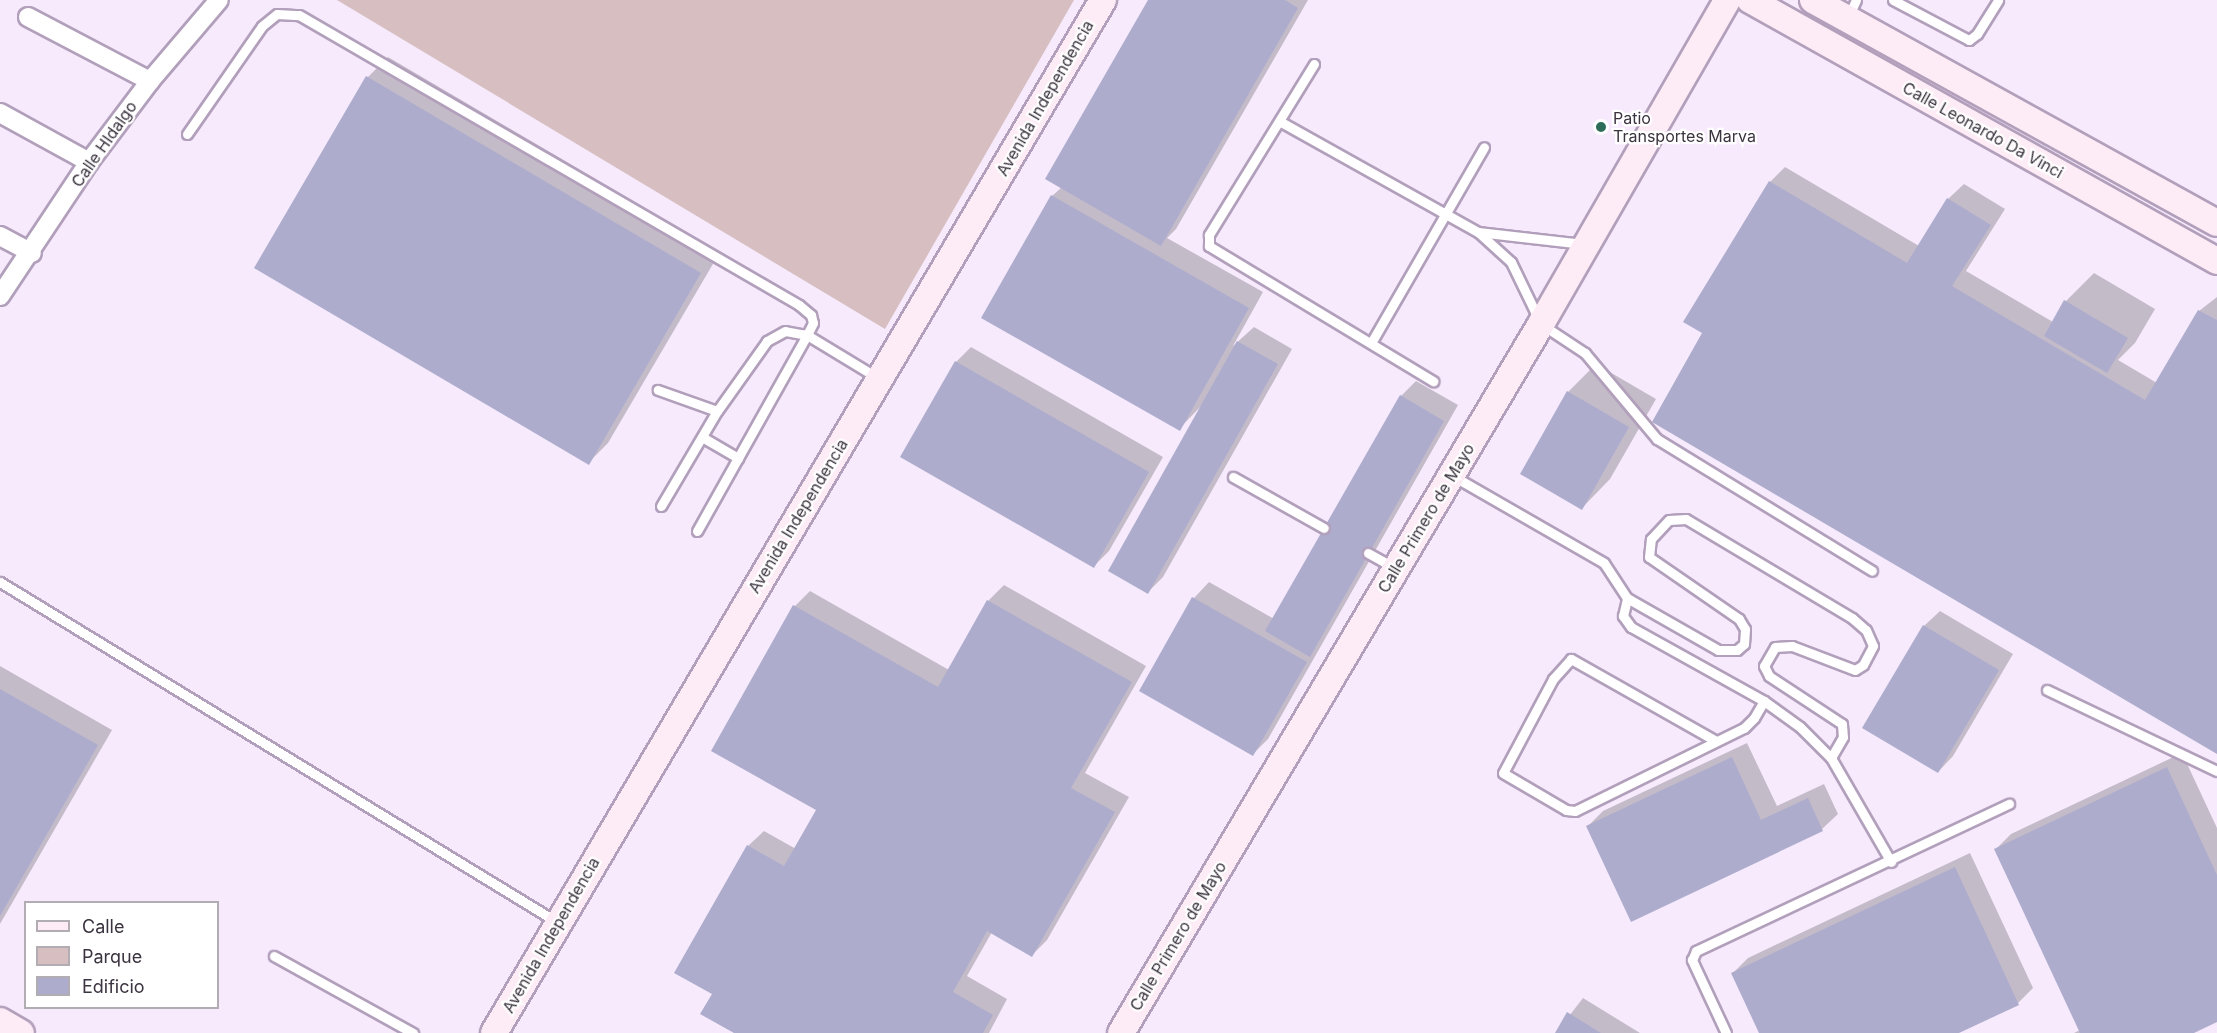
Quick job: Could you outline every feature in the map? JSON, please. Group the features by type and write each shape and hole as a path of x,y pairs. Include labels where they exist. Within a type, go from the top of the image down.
{"main road":[{"name":"Avenida Independencia","path":"494,1033 557,922 1103,0"},
{"name":"Calle Primero de Mayo","path":"1121,1033 1541,324 1584,244 1727,0"},
{"name":"Calle Leonardo Da Vinci","path":"1750,0 2217,261"},
{"name":"Calle Leonardo Da Vinci","path":"1814,0 1852,10 2217,223"},
{"path":"0,1021 21,1033"}],"street":[{"name":"Calle HIdalgo","path":"0,296 32,253 89,162 150,81 219,0"},
{"path":"28,17 150,81"},
{"path":"0,113 89,162"},
{"path":"0,236 32,253"}],"lane":[{"path":"1893,0 1969,40 1977,34 1998,0"},
{"path":"187,134 262,26 277,14 299,15 799,304 811,315 813,323 697,531"},
{"path":"1314,64 1281,122 1209,235 1209,246 1433,381"},
{"path":"1281,122 1478,232 1511,262 1541,324 1585,353 1657,439 1872,571"},
{"path":"1371,343 1484,147"},
{"path":"1478,232 1584,244"},
{"path":"660,506 717,411 766,340 785,331 807,335 880,379"},
{"path":"658,390 717,411"},
{"path":"702,437 738,458"},
{"path":"1452,475 1597,559 1628,598 1718,650 1737,650 1744,644 1745,629 1739,619 1649,557 1651,539 1661,525 1669,520 1686,519 1852,618 1866,630 1873,646 1858,669 1849,670 1811,651 1780,645 1771,652 1764,666 1769,676 1842,724 1843,737 1831,758"},
{"path":"1233,477 1324,528"},
{"path":"1368,553 1395,569"},
{"path":"0,582 557,922"},
{"path":"1628,598 1623,616 1631,627 1764,701 1800,727 1831,758 1891,862"},
{"path":"1716,741 1571,659 1553,679 1503,773 1571,812 1716,741 1749,724 1764,701"},
{"path":"2047,690 2217,771"},
{"path":"1726,1033 1692,960 1693,953 1891,862 2009,804"},
{"path":"274,956 413,1033"}],"green space":[{"path":"337,0 1074,0 885,329"}],"building":[{"path":"1148,0 1285,0 1298,8 1161,246 1045,179"},
{"path":"366,76 701,273 589,465 254,268"},
{"path":"1769,181 1907,263 1947,198 1991,225 1952,286 2145,400 2198,310 2217,320 2217,754 1652,422 1702,333 1683,322"},
{"path":"1051,195 1249,308 1180,431 981,318"},
{"path":"2064,300 2128,338 2107,373 2044,336"},
{"path":"1237,341 1278,364 1148,594 1108,571"},
{"path":"955,361 1149,472 1094,568 900,457"},
{"path":"1567,391 1629,427 1582,510 1520,474"},
{"path":"1400,395 1444,421 1310,657 1265,631"},
{"path":"1192,597 1307,662 1253,756 1139,691"},
{"path":"987,600 1132,682 1071,788 1115,812 1032,957 987,931 953,992 993,1015 983,1033 734,1033 700,1014 712,994 674,973 747,845 784,866 816,810 711,751 793,605 938,687"},
{"path":"1923,625 1999,670 1938,773 1862,728"},
{"path":"0,689 98,745 0,916"},
{"path":"1732,757 1761,820 1808,798 1823,831 1631,922 1586,826"},
{"path":"2167,767 2217,875 2217,1022 2194,1033 2080,1033 1994,849"},
{"path":"1955,867 2019,1005 1959,1033 1759,1033 1731,973"},
{"path":"1567,1012 1601,1033 1555,1033"}],"place":[{"name":"Patio Transportes Marva","path":"1601,127"}]}
